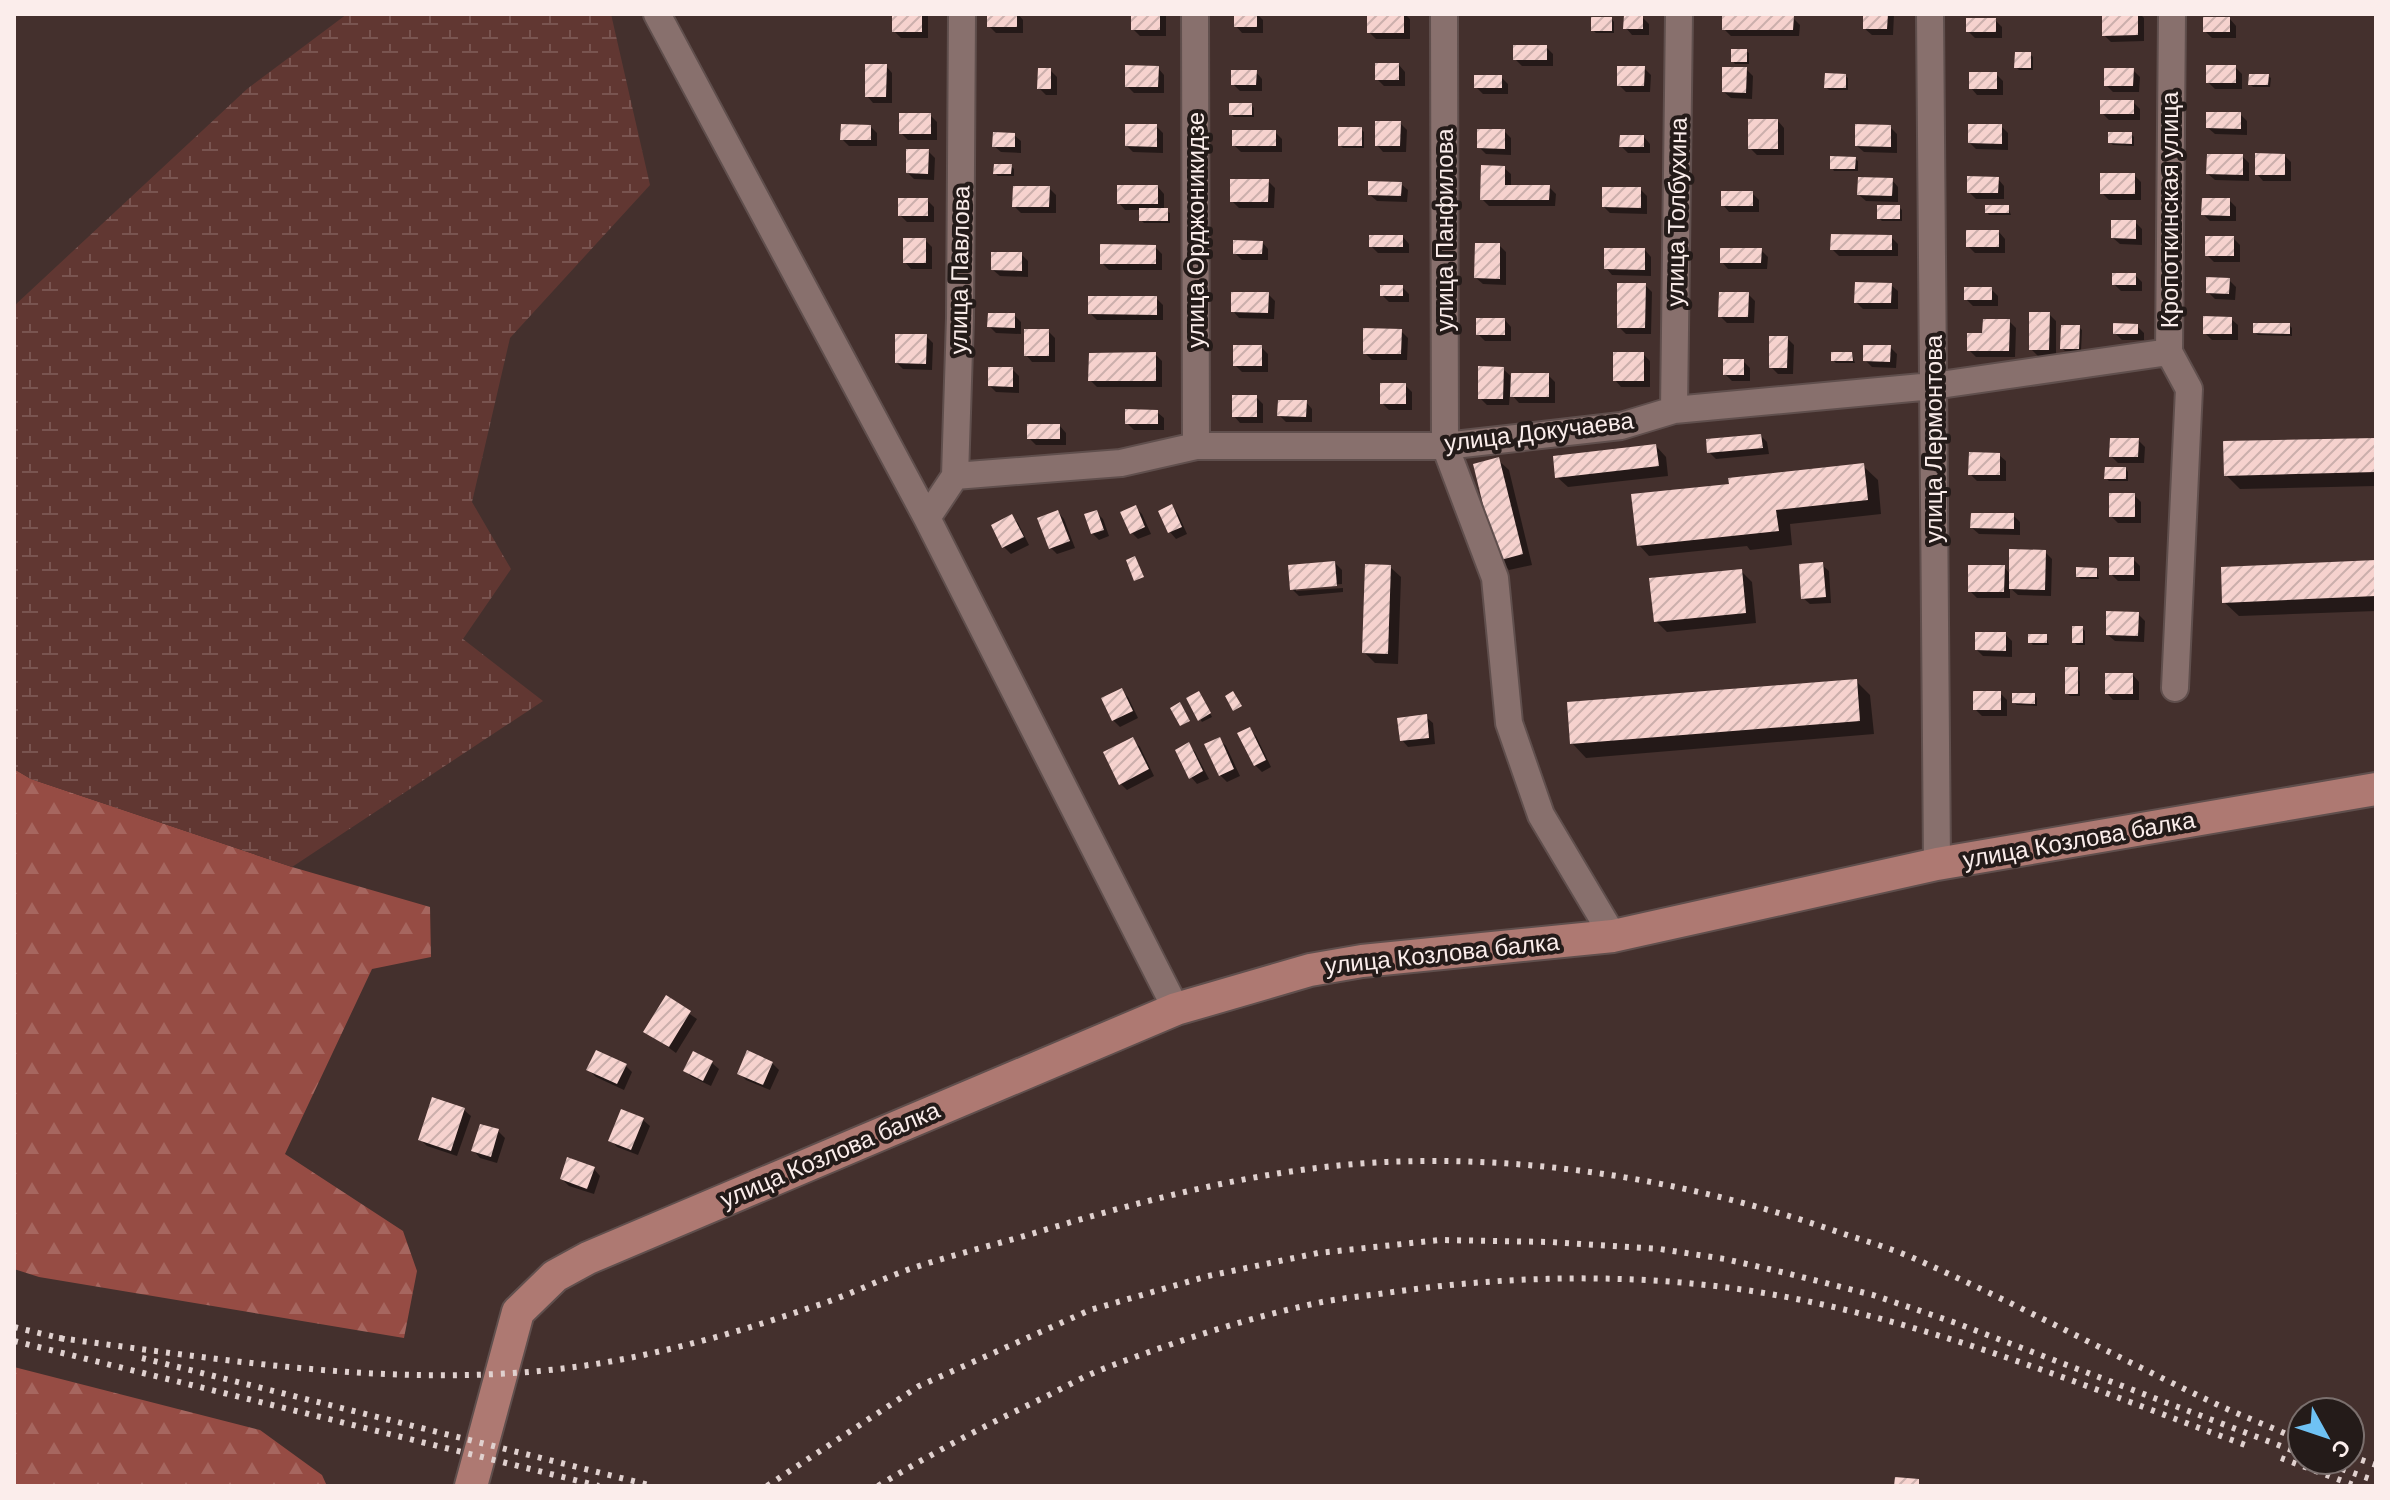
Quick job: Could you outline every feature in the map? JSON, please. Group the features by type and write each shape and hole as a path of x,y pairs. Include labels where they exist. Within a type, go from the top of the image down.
{"main road":[{"name":"улица Козлова балка","path":"471,1486 518,1312 555,1276 588,1258 1176,1009 1310,970 1362,961 1613,936 1937,864 2376,789"}],"street":[{"path":"657,14 927,518 1176,1009"},
{"name":"улица Павлова","path":"955,476 960,318 962,14"},
{"name":"улица Орджоникидзе","path":"1195,14 1196,446"},
{"name":"улица Панфилова","path":"1444,14 1445,446"},
{"name":"улица Толбухина","path":"1674,410 1679,14"},
{"name":"улица Лермонтова","path":"1930,14 1937,864"},
{"name":"Кропоткинская улица","path":"2172,14 2169,352 2189,389 2175,688"},
{"name":"улица Докучаева","path":"955,476 1121,463 1196,446 1445,446 1621,426 1674,410 1933,386 2169,352"},
{"path":"1445,446 1495,578 1509,723 1541,815 1613,936"},
{"path":"927,518 955,476"}],"green space":[{"path":"347,14 611,14 650,185 510,338 472,502 511,569 463,639 543,701 292,867 31,779 14,769 14,306 247,89"},
{"path":"14,769 31,779 292,867 430,907 431,957 372,969 285,1154 403,1231 417,1271 404,1338 39,1277 14,1269"},
{"path":"14,1367 260,1430 322,1475 327,1486 14,1486"}],"building":[{"path":"892,14 922,14 922,32 892,32"},
{"path":"987,14 1017,14 1017,27 987,27"},
{"path":"1131,14 1160,14 1160,30 1131,30"},
{"path":"1234,14 1257,14 1257,27 1234,27"},
{"path":"1367,14 1404,14 1404,33 1367,33"},
{"path":"1863,14 1888,14 1887,29 1863,29"},
{"path":"2102,14 2138,14 2138,35 2102,36"},
{"path":"1624,15 1643,15 1643,29 1623,29"},
{"path":"1722,15 1794,16 1793,30 1722,30"},
{"path":"1591,17 1612,17 1612,31 1591,31"},
{"path":"2203,17 2230,17 2230,32 2203,32"},
{"path":"1966,18 1996,18 1996,32 1966,32"},
{"path":"1513,45 1547,45 1547,60 1513,60"},
{"path":"1731,49 1747,49 1747,62 1731,62"},
{"path":"2015,52 2031,52 2031,68 2014,68"},
{"path":"1375,63 1399,63 1399,80 1375,80"},
{"path":"865,64 887,64 886,97 865,97"},
{"path":"1125,65 1159,66 1158,87 1125,87"},
{"path":"2206,65 2236,65 2236,83 2206,83"},
{"path":"1617,66 1645,66 1644,86 1617,86"},
{"path":"1722,67 1747,67 1746,93 1722,92"},
{"path":"1038,68 1051,68 1051,89 1037,89"},
{"path":"2104,68 2134,68 2133,86 2104,86"},
{"path":"1231,70 1257,70 1256,85 1231,85"},
{"path":"1969,72 1997,72 1997,89 1969,89"},
{"path":"1825,73 1846,74 1846,88 1824,88"},
{"path":"2249,74 2269,74 2268,85 2248,85"},
{"path":"1474,75 1502,75 1502,88 1474,88"},
{"path":"2100,100 2134,100 2134,114 2100,114"},
{"path":"1229,103 1252,103 1252,115 1229,115"},
{"path":"2206,112 2241,112 2241,129 2206,128"},
{"path":"899,113 931,113 931,134 899,134"},
{"path":"1748,119 1778,119 1778,149 1748,149"},
{"path":"1375,121 1401,121 1400,146 1375,146"},
{"path":"841,124 871,125 871,140 840,140"},
{"path":"1125,124 1157,124 1157,147 1125,146"},
{"path":"1855,124 1891,125 1891,147 1855,146"},
{"path":"1968,124 2002,124 2002,144 1968,143"},
{"path":"1338,127 1362,127 1362,146 1338,146"},
{"path":"1477,129 1505,129 1505,149 1477,148"},
{"path":"1232,130 1276,130 1276,146 1232,146"},
{"path":"993,132 1015,133 1015,147 992,147"},
{"path":"2108,132 2132,132 2132,144 2108,143"},
{"path":"1620,135 1644,135 1644,147 1619,147"},
{"path":"906,149 929,149 928,174 906,173"},
{"path":"2255,153 2285,154 2285,175 2255,175"},
{"path":"2207,154 2243,154 2243,175 2206,174"},
{"path":"1830,156 1856,157 1855,169 1830,169"},
{"path":"994,164 1012,164 1011,174 993,174"},
{"path":"1481,165 1505,166 1505,185 1550,185 1549,200 1480,200"},
{"path":"2100,173 2135,173 2135,194 2100,194"},
{"path":"1967,176 1999,177 1998,193 1967,193"},
{"path":"1858,177 1893,178 1892,196 1857,195"},
{"path":"1230,179 1269,179 1268,202 1230,202"},
{"path":"1368,181 1402,182 1401,196 1368,195"},
{"path":"1117,185 1158,185 1158,204 1117,204"},
{"path":"1013,186 1050,186 1049,207 1012,207"},
{"path":"1602,187 1641,187 1641,208 1602,207"},
{"path":"1721,191 1753,191 1753,206 1721,206"},
{"path":"898,198 928,198 928,216 898,216"},
{"path":"2202,198 2230,198 2230,216 2201,215"},
{"path":"1877,205 1900,205 1900,219 1877,219"},
{"path":"1985,205 2009,205 2009,213 1985,213"},
{"path":"1139,208 1168,208 1168,221 1139,221"},
{"path":"2111,220 2136,220 2136,239 2111,238"},
{"path":"1966,230 1999,230 1999,247 1966,247"},
{"path":"1831,234 1892,235 1892,250 1830,250"},
{"path":"1369,235 1403,235 1403,247 1369,247"},
{"path":"2205,236 2234,236 2234,256 2205,256"},
{"path":"903,238 926,238 926,263 903,263"},
{"path":"1233,240 1263,241 1262,254 1233,254"},
{"path":"1475,243 1500,243 1500,279 1474,278"},
{"path":"1100,244 1156,245 1156,264 1100,264"},
{"path":"1604,248 1645,248 1645,270 1604,269"},
{"path":"1720,248 1762,248 1761,263 1720,263"},
{"path":"991,252 1022,252 1022,271 991,270"},
{"path":"2112,273 2136,273 2136,285 2112,285"},
{"path":"2206,277 2230,278 2229,294 2206,293"},
{"path":"1855,282 1892,283 1891,303 1854,303"},
{"path":"1617,283 1646,283 1645,328 1617,328"},
{"path":"1380,285 1403,285 1403,296 1380,296"},
{"path":"1964,287 1992,287 1992,300 1964,300"},
{"path":"1231,292 1269,292 1268,313 1231,312"},
{"path":"1719,292 1749,292 1748,317 1718,317"},
{"path":"1088,296 1157,296 1157,315 1088,314"},
{"path":"2029,312 2050,312 2049,350 2029,350"},
{"path":"988,313 1015,313 1015,328 987,327"},
{"path":"2203,316 2232,317 2232,334 2203,334"},
{"path":"1476,318 1505,318 1505,335 1476,335"},
{"path":"1983,319 2010,319 2009,351 1967,351 1967,333 1982,333"},
{"path":"2113,323 2138,324 2138,334 2113,334"},
{"path":"2253,323 2290,323 2290,334 2253,333"},
{"path":"2061,325 2080,325 2079,349 2060,349"},
{"path":"1363,328 1402,329 1401,354 1363,354"},
{"path":"1024,329 1049,329 1049,356 1024,356"},
{"path":"895,334 927,334 926,364 895,363"},
{"path":"1769,336 1788,336 1787,368 1769,368"},
{"path":"1233,345 1262,345 1262,366 1233,366"},
{"path":"1863,345 1891,345 1890,362 1863,361"},
{"path":"1156,352 1156,381 1088,381 1089,353"},
{"path":"1613,352 1644,352 1644,381 1613,381"},
{"path":"1831,352 1852,352 1853,361 1831,361"},
{"path":"1723,359 1744,359 1744,375 1723,375"},
{"path":"1478,366 1504,367 1503,399 1478,399"},
{"path":"988,367 1013,367 1013,387 988,386"},
{"path":"1511,373 1549,373 1549,397 1510,397"},
{"path":"1380,383 1406,383 1406,404 1380,404"},
{"path":"1232,395 1257,395 1257,417 1232,417"},
{"path":"1278,400 1307,400 1306,417 1277,416"},
{"path":"1125,409 1158,410 1158,424 1125,424"},
{"path":"1027,424 1060,424 1060,439 1027,439"},
{"path":"1761,434 1763,448 1707,453 1706,439"},
{"path":"2110,438 2139,438 2138,457 2109,457"},
{"path":"2376,438 2376,472 2224,476 2223,441"},
{"path":"1656,444 1659,466 1555,478 1553,456"},
{"path":"1969,452 2000,453 2000,475 1968,475"},
{"path":"1499,457 1523,554 1497,561 1473,464"},
{"path":"1864,463 1868,500 1776,510 1779,531 1637,546 1631,494 1729,484 1728,478"},
{"path":"2105,467 2126,467 2126,479 2104,479"},
{"path":"2109,493 2135,493 2135,517 2109,517"},
{"path":"1172,504 1182,527 1168,533 1158,511"},
{"path":"1136,505 1145,527 1130,534 1120,512"},
{"path":"1058,510 1070,541 1049,549 1037,518"},
{"path":"1097,510 1104,530 1091,534 1084,514"},
{"path":"1971,513 2014,513 2014,529 1970,528"},
{"path":"1012,514 1024,537 1002,548 991,525"},
{"path":"2009,549 2046,550 2045,590 2009,589"},
{"path":"1135,556 1144,577 1134,581 1126,560"},
{"path":"2109,557 2134,557 2134,575 2109,575"},
{"path":"2376,560 2376,596 2222,603 2221,567"},
{"path":"1335,561 1337,586 1290,590 1288,565"},
{"path":"1823,562 1826,597 1801,599 1799,564"},
{"path":"1365,564 1391,565 1388,654 1362,653"},
{"path":"1968,565 2005,565 2004,592 1968,592"},
{"path":"2076,567 2097,568 2097,577 2076,577"},
{"path":"1742,569 1746,613 1654,622 1649,578"},
{"path":"2106,611 2139,612 2138,636 2106,635"},
{"path":"2072,626 2083,626 2083,643 2072,643"},
{"path":"1975,632 2006,632 2006,651 1975,650"},
{"path":"2028,634 2047,634 2047,643 2028,643"},
{"path":"2065,667 2078,667 2078,694 2065,694"},
{"path":"2105,673 2133,673 2133,694 2105,694"},
{"path":"1857,679 1860,721 1570,744 1567,702"},
{"path":"1122,688 1133,711 1112,721 1101,698"},
{"path":"1199,691 1211,713 1198,721 1186,698"},
{"path":"1233,691 1242,706 1233,711 1225,696"},
{"path":"1973,691 2001,691 2001,710 1973,710"},
{"path":"2012,693 2035,693 2035,704 2012,703"},
{"path":"1180,702 1190,721 1180,726 1170,708"},
{"path":"1427,714 1429,738 1400,741 1397,718"},
{"path":"1250,727 1266,760 1254,766 1237,733"},
{"path":"1133,737 1149,769 1119,785 1103,752"},
{"path":"1220,737 1234,769 1219,776 1204,744"},
{"path":"1189,742 1203,771 1189,779 1175,750"},
{"path":"666,995 691,1011 669,1047 643,1032"},
{"path":"596,1050 627,1064 617,1084 586,1070"},
{"path":"747,1050 773,1062 763,1085 737,1074"},
{"path":"693,1051 713,1061 703,1081 683,1071"},
{"path":"432,1097 465,1108 451,1151 418,1140"},
{"path":"621,1109 644,1118 631,1150 608,1141"},
{"path":"480,1124 499,1129 491,1157 471,1151"},
{"path":"567,1157 595,1167 587,1189 560,1179"},
{"path":"1895,1477 1919,1479 1919,1486 1894,1486"}],"railway":[{"path":"59,1338 344,1372 487,1374 558,1369 629,1358 720,1336 822,1304 938,1260 1206,1187 1340,1165 1444,1161 1502,1163 1560,1168 1676,1187 1789,1216 1886,1248 1988,1292 2216,1404 2286,1434"},
{"path":"767,1486 919,1386 1090,1310 1208,1276 1318,1253 1440,1240 1551,1242 1660,1249 1786,1273 1873,1295 1956,1323 2286,1448"},
{"path":"878,1486 959,1440 1092,1374 1214,1330 1330,1301 1435,1287 1534,1279 1634,1279 1683,1283 1733,1288 1841,1309 2018,1361 2248,1446"},
{"path":"14,1327 68,1340"},
{"path":"14,1341 599,1486"},
{"path":"142,1358 653,1486"},
{"path":"2281,1458 2356,1486"},
{"path":"2366,1462 2376,1465"},
{"path":"2362,1476 2376,1481"}]}
